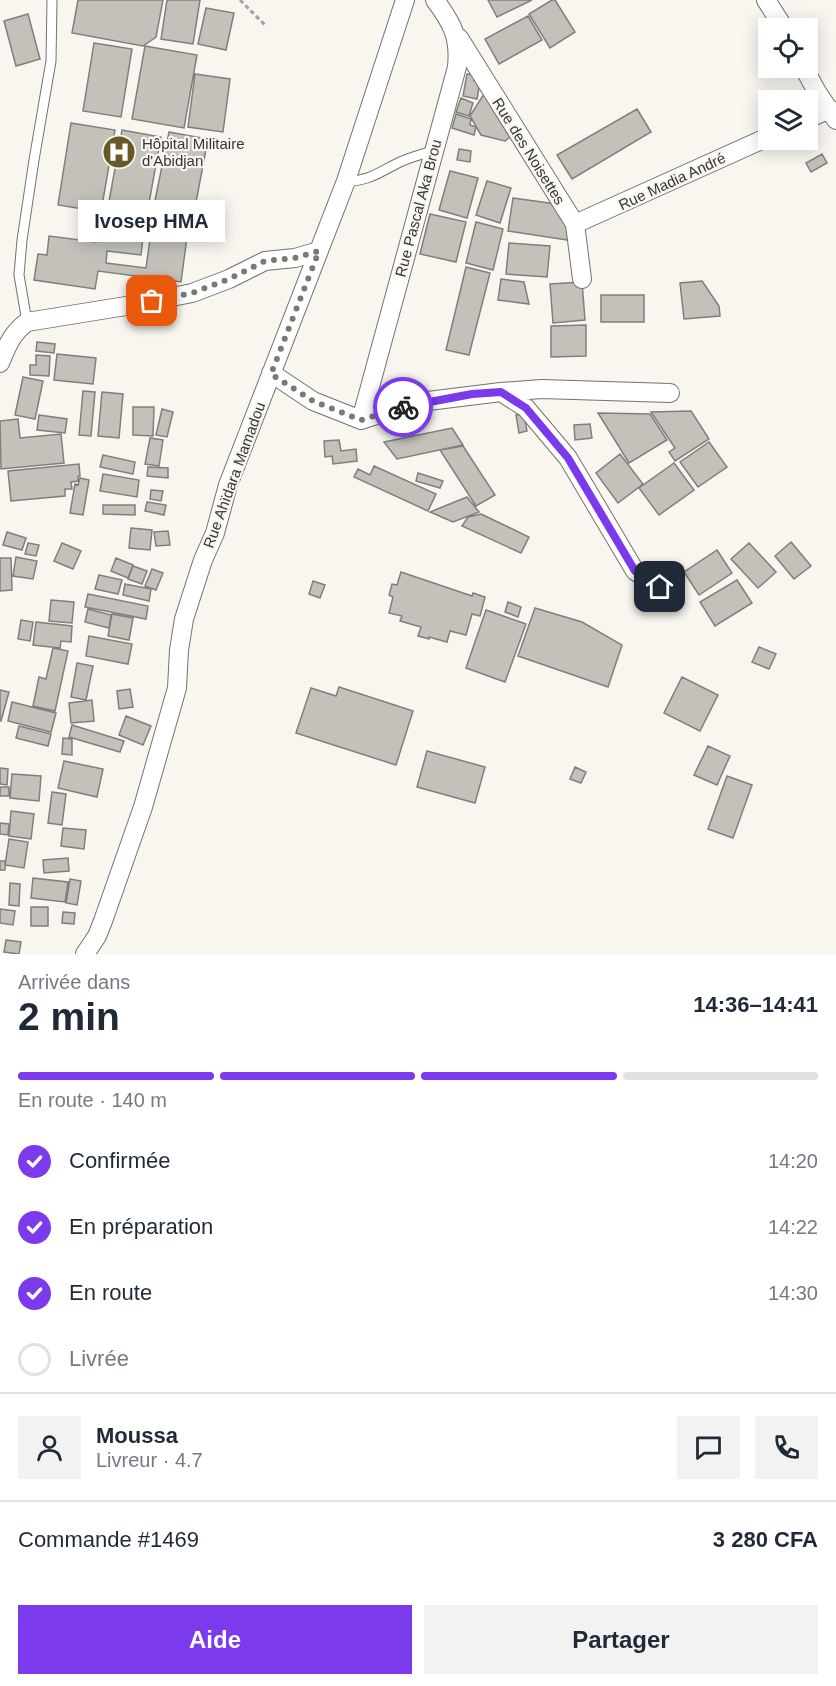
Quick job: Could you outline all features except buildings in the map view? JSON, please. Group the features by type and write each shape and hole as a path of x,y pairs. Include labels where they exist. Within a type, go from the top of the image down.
{"street":[{"name":"Rue Ahïdara Mamadou","path":"84,954 97,936 143,807 177,688 179,650 184,619 203,560 215,533 228,485 346,180 405,0"},
{"path":"435,0 452,26"},
{"path":"452,26 456,0"},
{"path":"766,0 778,18"},
{"name":"Rue Pascal Aka Brou","path":"361,420 457,67 458,43 452,26"},
{"name":"Rue des Noisettes","path":"452,26 575,224 582,279"},
{"path":"809,78 833,114 818,117"},
{"name":"Rue Madia André","path":"575,224 758,142"},
{"path":"0,363 7,344 22,326 192,293 229,279 265,261 295,258 319,251"},
{"path":"271,374 313,401 361,420 428,401 501,392 542,389 670,393"},
{"path":"501,392 526,408 568,458 635,571 660,587"}],"lane":[{"path":"22,326 20,263 51,61 52,0"},
{"path":"346,180 358,181 372,178 401,162 433,151"}],"path":[{"path":"240,0 266,26"}],"way so far":[{"path":"152,301 192,293 229,279 265,261 295,258 319,251 271,374 313,401 361,420 403,407"}],"place":[{"name":"Hôpital Militaire d'Abidjan","path":"119,152"},
{"name":"Ivosep HMA","path":"152,301"}],"route":[{"path":"403,407 472,394 501,392 526,408 568,458 635,571 660,587"}]}
